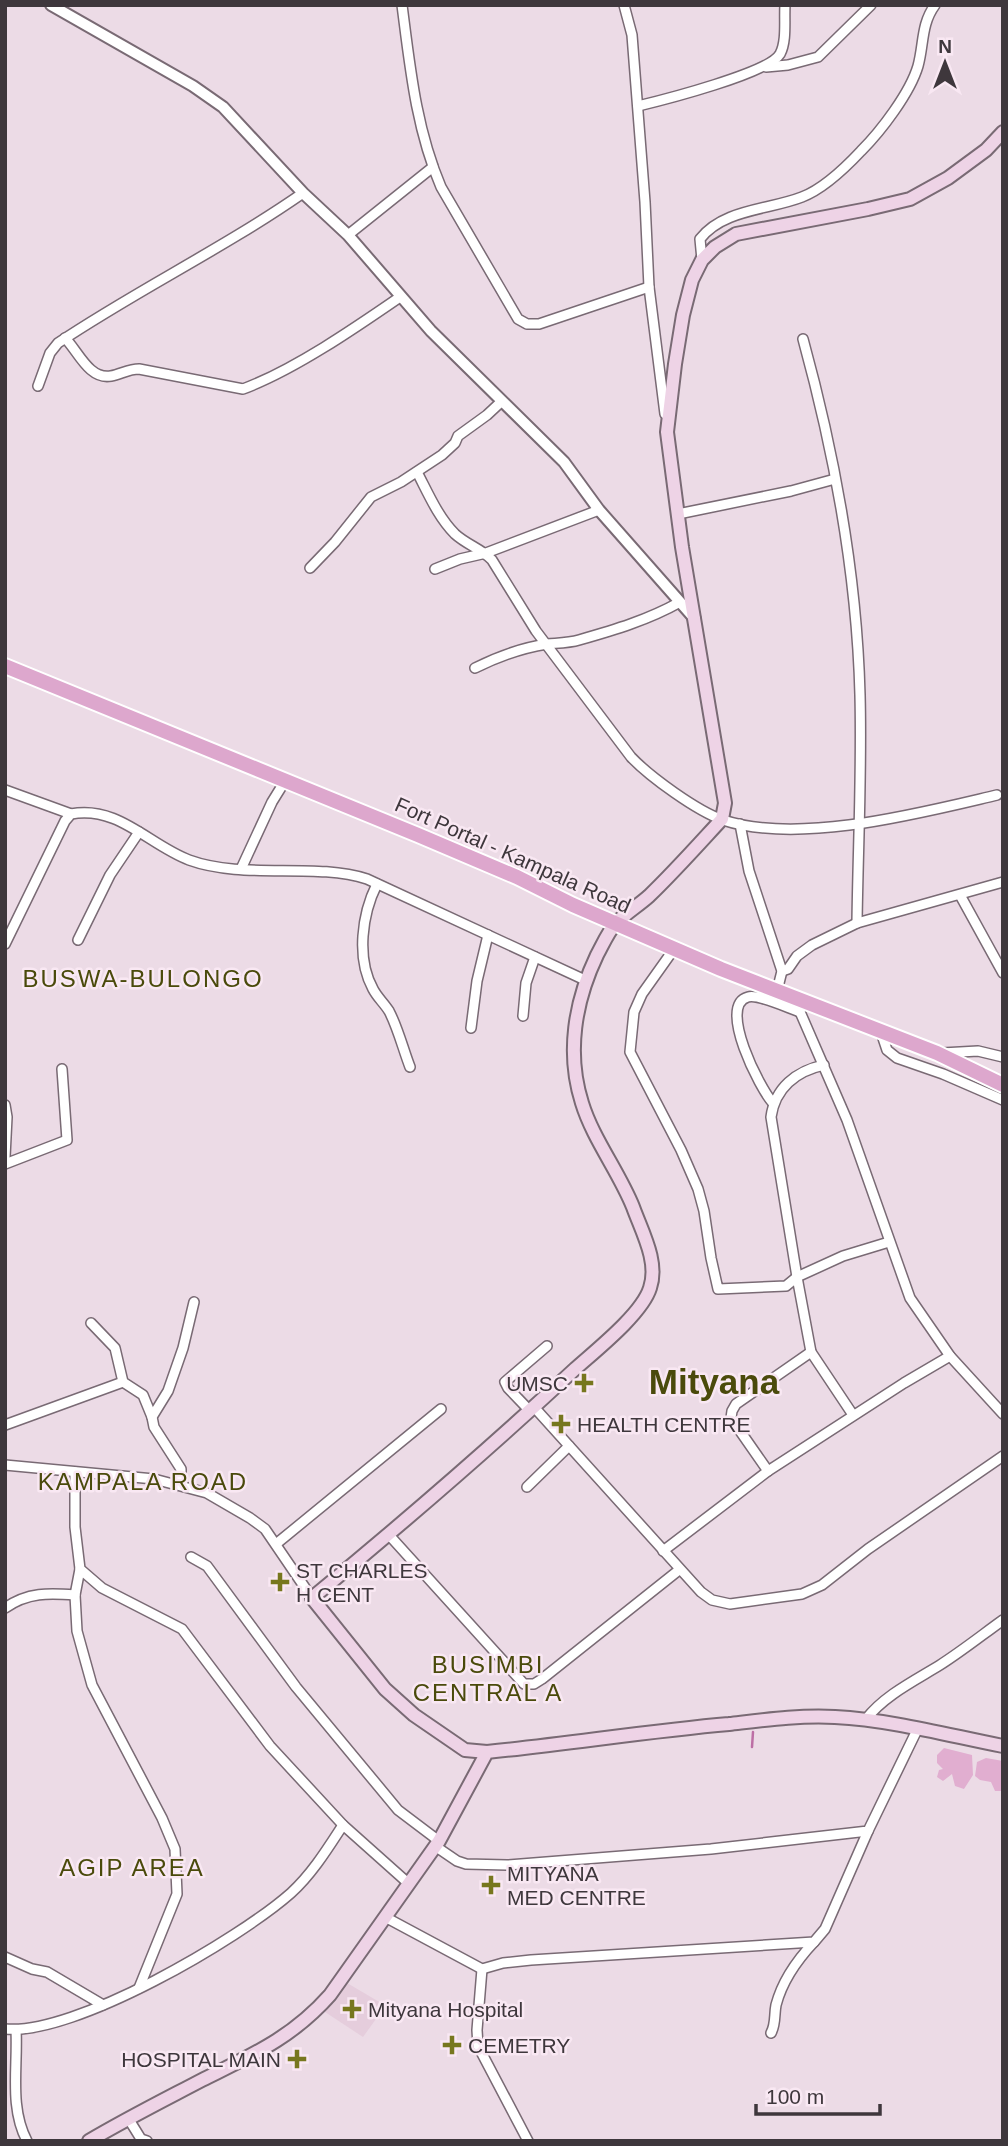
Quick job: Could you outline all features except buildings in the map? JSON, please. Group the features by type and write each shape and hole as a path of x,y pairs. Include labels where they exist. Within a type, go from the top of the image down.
{"main road":[{"path":"1003,132 986,150 948,178 910,198 868,209 736,234 715,247 702,260 692,279 683,315 667,432 725,803 722,819 647,897 616,923 585,980 578,1005 573,1044 574,1076 583,1106 629,1197 651,1257 650,1290 622,1326 532,1409 389,1535 312,1598 376,1678 414,1716 465,1750 487,1752 587,1742 690,1727 796,1718 866,1719 1003,1746"},
{"name":"Fort Portal - Kampala Road","path":"5,666 517,877 674,949 776,991 797,1005 937,1053 1003,1085"},
{"path":"89,2141 128,2118 271,2046 313,2015 437,1843 487,1752"}],"street":[{"path":"51,5 193,86 223,107 303,193 348,235 430,331 565,462 599,510 695,619"},
{"path":"402,5 414,100 433,167 441,187 518,319 527,324 539,324 649,286"},
{"path":"624,5 632,35 649,286 667,432"},
{"path":"638,106 679,96 761,67 776,59 782,52 785,5"},
{"path":"761,67 788,65 818,57 871,5"},
{"path":"702,260 700,239 709,227 728,218 806,196 862,150 899,102 912,80 918,65 924,24 935,5"},
{"path":"348,235 433,167"},
{"path":"38,386 50,353 65,338 253,227 303,193"},
{"path":"65,338 89,369 97,374 111,376 130,369 139,369 243,389 316,351 400,297"},
{"path":"803,339 830,445 852,593 860,694 857,923"},
{"path":"310,568 335,542 370,497 442,455 455,443 458,436 488,415 502,401"},
{"path":"417,472 439,514 453,532 486,554 536,631 631,758 643,770 691,803 722,819 740,824 759,828 809,830 932,811 997,795"},
{"path":"678,514 791,491 835,479"},
{"path":"435,569 460,559 486,554 599,510"},
{"path":"475,668 502,655 547,644 578,641 616,630 658,615 680,602"},
{"path":"242,869 272,802 285,781"},
{"path":"5,790 71,814 94,812 113,817 190,860 242,869 356,876 585,980"},
{"path":"5,944 65,821 71,814"},
{"path":"740,824 749,871 782,971 776,991"},
{"path":"78,940 110,875 139,832"},
{"path":"782,971 788,969 797,956 812,945 857,923 1003,882"},
{"path":"377,884 371,896 363,941 363,961 373,990 390,1013 410,1067"},
{"path":"960,895 1003,973"},
{"path":"471,1028 477,981 488,935"},
{"path":"674,949 642,994 634,1012 630,1052 681,1150 698,1189 718,1289 786,1286 843,1256 889,1241"},
{"path":"523,1016 526,983 535,957"},
{"path":"773,1103 763,1092 736,1026 736,1007 751,996 797,1005 847,1120 910,1298 950,1356 1003,1414"},
{"path":"881,1032 887,1049 897,1058 1003,1100"},
{"path":"937,1053 978,1051 1003,1057"},
{"path":"824,1065 811,1068 782,1087 773,1103 771,1116 811,1352 853,1415"},
{"path":"5,1164 67,1140 62,1069"},
{"path":"5,1105 5,1157"},
{"path":"152,1417 168,1391 183,1348 194,1301"},
{"path":"91,1322 115,1348 123,1382 143,1395 154,1427 181,1469 181,1485"},
{"path":"547,1346 505,1382 508,1388 569,1446 679,1570 712,1600 730,1604 802,1594 822,1585 868,1549 1003,1457"},
{"path":"768,1471 731,1418 732,1411 736,1405 811,1352"},
{"path":"663,1551 768,1471 950,1356"},
{"path":"5,1425 123,1382"},
{"path":"276,1544 441,1409"},
{"path":"527,1487 569,1446"},
{"path":"5,1465 154,1479 207,1493 264,1529 312,1598"},
{"path":"75,1472 75,1527 80,1569 75,1595 76,1632 92,1685 163,1818 175,1849 177,1894 139,1988"},
{"path":"389,1535 524,1684 534,1684 542,1679 679,1570"},
{"path":"191,1557 207,1566 296,1688 398,1810 457,1861 466,1864 507,1865 711,1849 868,1831"},
{"path":"80,1569 102,1588 182,1629 270,1746 344,1825 408,1883"},
{"path":"5,1608 20,1598 75,1595"},
{"path":"866,1719 875,1707 890,1696 943,1663 1003,1620"},
{"path":"771,2033 775,2026 776,2004 799,1958 825,1929 888,1786 918,1728"},
{"path":"27,2141 21,2129 15,2095 10,2029 43,2026 103,2005 215,1947 277,1905 294,1890 344,1825"},
{"path":"386,1917 482,1969 503,1963 531,1960 814,1942"},
{"path":"5,1957 32,1969 47,1972 103,2005"},
{"path":"482,1969 478,2046 526,2136 516,2141"},
{"path":"128,2118 143,2140"}],"shaded area":[{"path":"944,1748 972,1755 973,1775 964,1789 955,1786 952,1774 943,1781 937,1777 939,1770 943,1769 937,1763 937,1755"},
{"path":"986,1758 1003,1761 1003,1791 995,1791 991,1782 975,1776 977,1762"},
{"name":"Mityana Hospital","path":"342,1980 381,2003 381,2012 363,2037 322,2010"}],"waterway":[{"path":"752,1747 753,1732"}],"place":[{"name":"UMSC","path":"584,1383"},
{"name":"HEALTH CENTRE","path":"561,1424"},
{"name":"ST CHARLES H CENT","path":"280,1582"},
{"name":"MITYANA MED CENTRE","path":"491,1885"},
{"name":"Mityana Hospital","path":"352,2009"},
{"name":"CEMETRY","path":"452,2045"},
{"name":"HOSPITAL MAIN","path":"297,2059"}],"district":[{"name":"BUSWA-BULONGO","path":"143,978"},
{"name":"Mityana","path":"714,1381"},
{"name":"KAMPALA ROAD","path":"143,1481"},
{"name":"BUSIMBI CENTRAL A","path":"488,1678"},
{"name":"AGIP AREA","path":"132,1867"}]}
